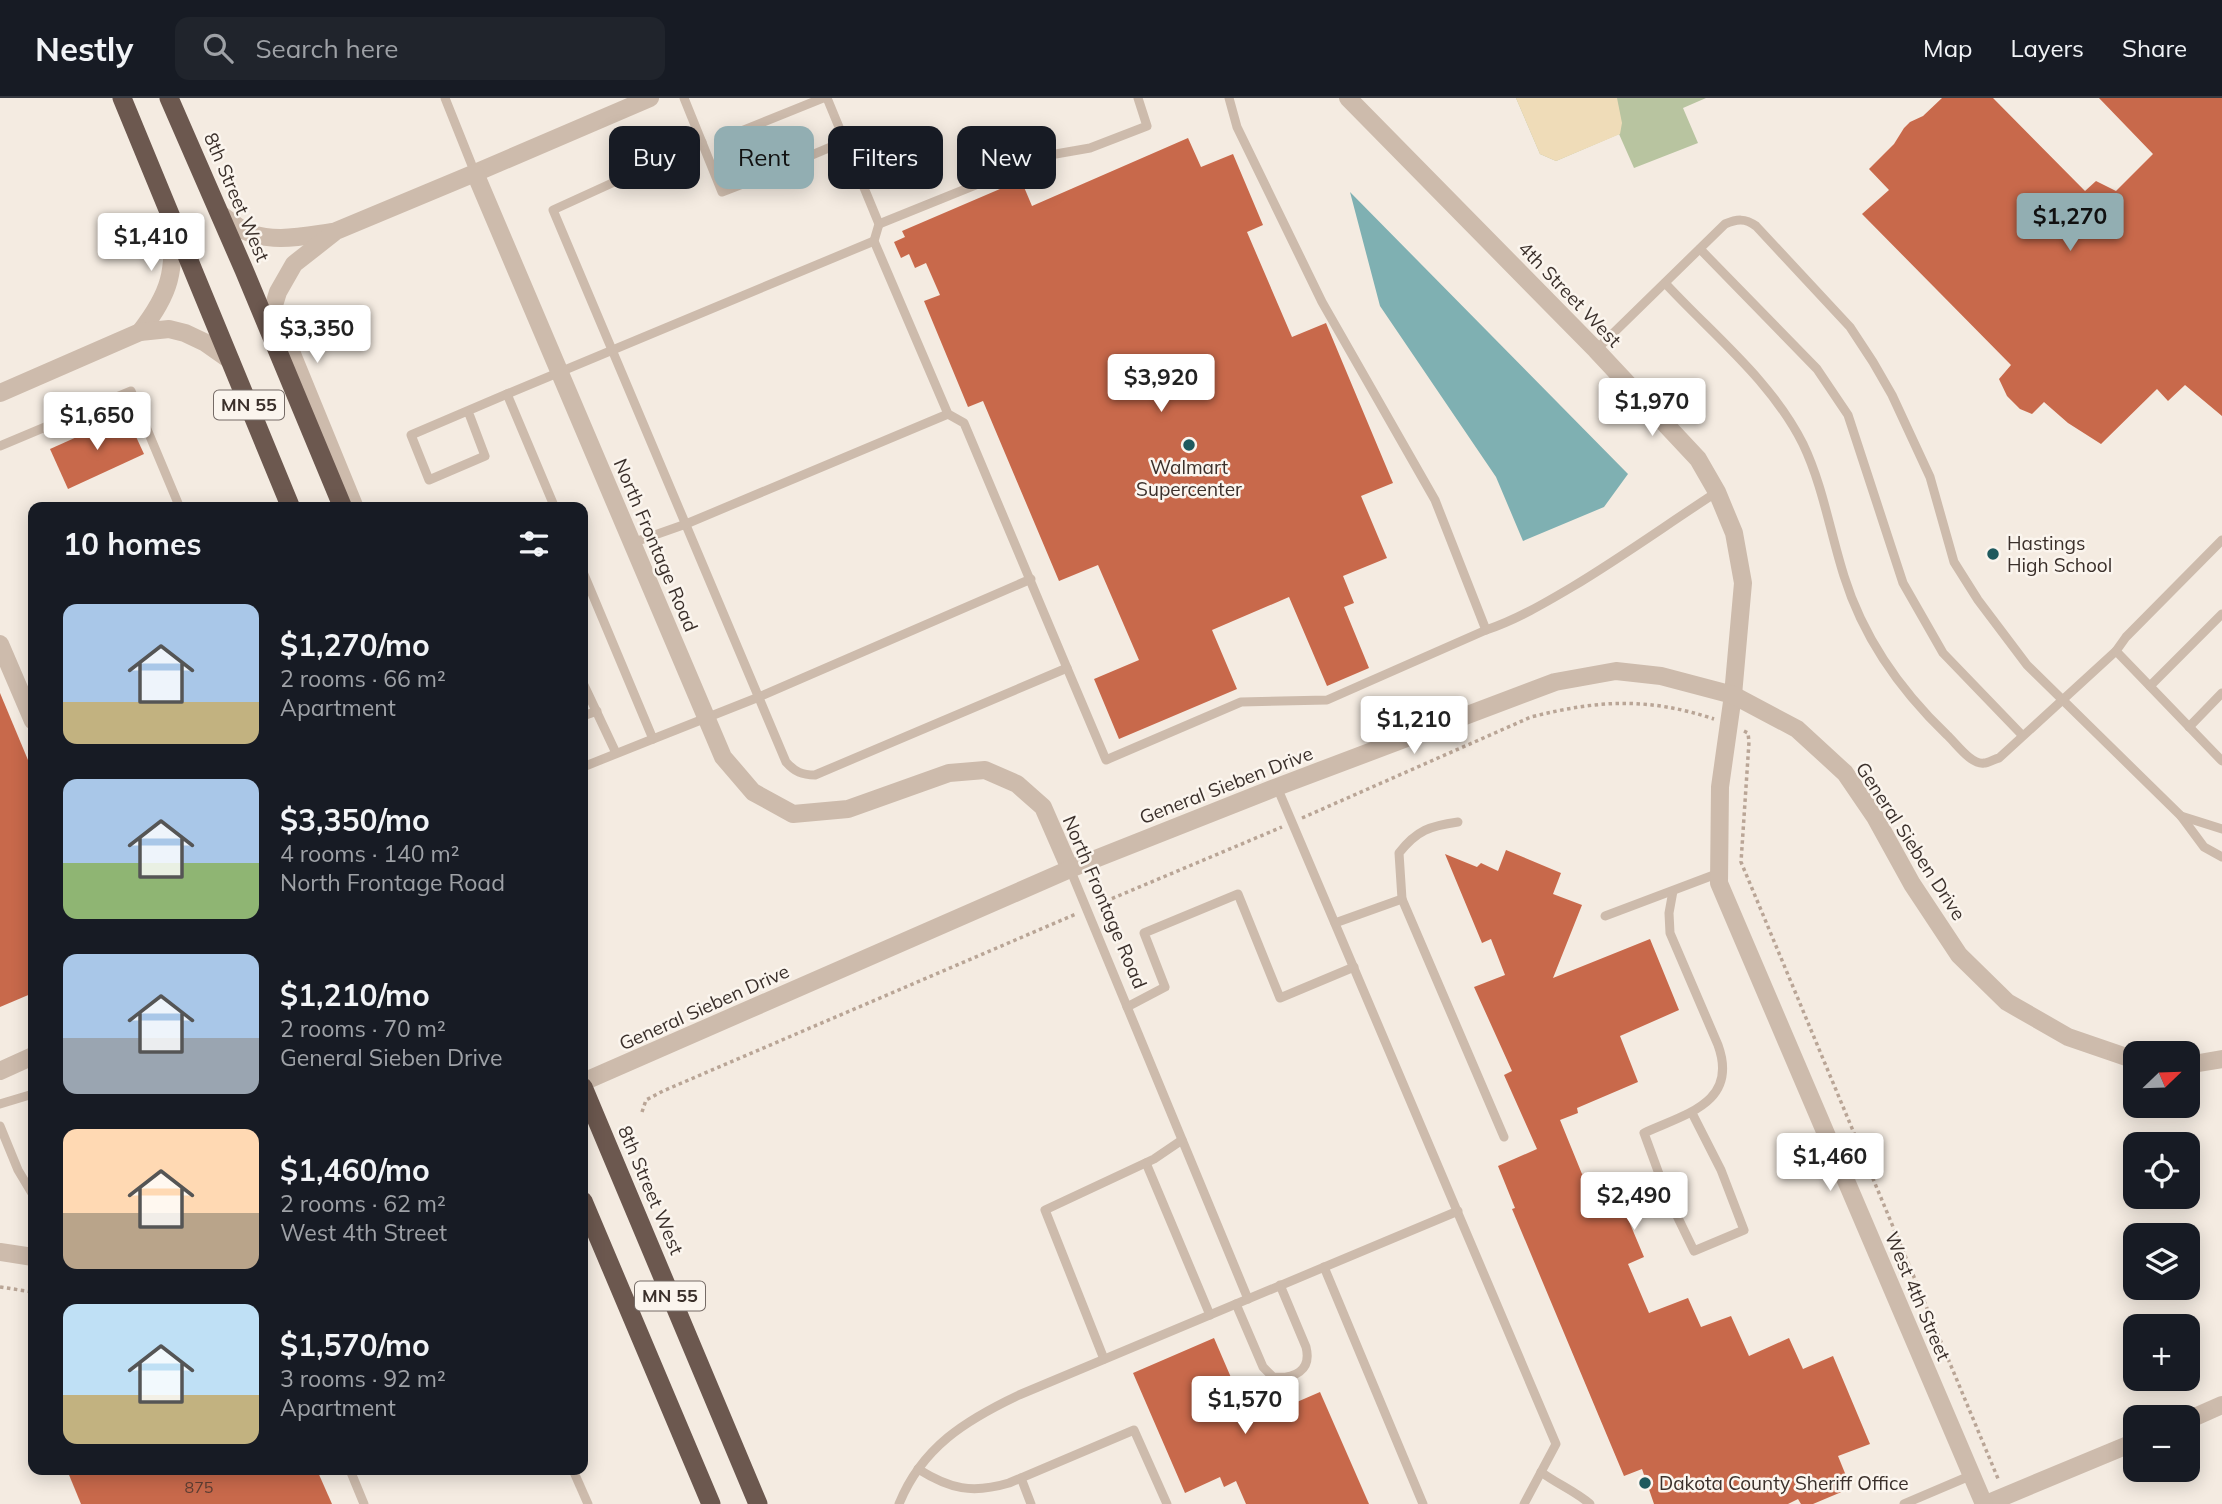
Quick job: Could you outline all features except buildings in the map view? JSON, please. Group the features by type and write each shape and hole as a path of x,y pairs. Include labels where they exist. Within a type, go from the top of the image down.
{"highway":[{"name":"MN 55","path":"121,98 289,502"},
{"name":"8th Street West","path":"169,98 340,502"},
{"name":"8th Street West","path":"588,1097 758,1504"},
{"name":"MN 55","path":"588,1213 711,1504"}],"street":[{"path":"219,213 242,229 264,236 285,238 336,231 650,98"},
{"name":"4th Street West","path":"1348,98 1596,350 1698,459 1717,492 1734,533 1743,583 1733,695 1720,787 1719,873"},
{"name":"North Frontage Road","path":"475,173 723,757 752,792 793,814 848,808 949,773 985,769 1017,784 1043,807 1070,869"},
{"path":"139,332 154,314 170,279 173,260 171,218"},
{"path":"336,231 294,264 278,292 274,305 275,315 353,502"},
{"path":"0,393 139,332 169,328 185,333 204,342 231,361"},
{"path":"0,644 28,709"},
{"name":"General Sieben Drive","path":"588,1083 1070,869 1555,682 1616,671 1661,676 1733,695 1797,729 1845,773 1875,817 1912,884 1959,955 2007,1002 2068,1037 2123,1056"},
{"name":"West 4th Street","path":"1719,873 1719,883 1985,1504"},
{"path":"0,1071 28,1058"},
{"path":"2200,1063 2222,1059"},
{"path":"0,1252 28,1256"},
{"path":"2200,1415 2222,1405"},
{"path":"1985,1504 2123,1447"}],"lane":[{"path":"445,98 475,173"},
{"path":"684,98 714,172"},
{"path":"754,126 825,98 838,126"},
{"path":"879,224 1050,155 1090,148 1147,126 1138,98"},
{"path":"1229,98 1237,127 1322,302 1435,500 1486,631"},
{"path":"702,142 553,210 786,762 802,775 815,775 1068,668"},
{"path":"865,189 879,224 874,241 948,414 964,423 1106,760 1241,702 1327,700 1505,624 1621,558 1717,492"},
{"path":"1596,350 1725,224 1736,219 1748,220 1756,226 1850,327 1892,395 1930,477 1954,562 1978,600 2027,665 2181,816 2204,848 2222,857"},
{"path":"468,411 485,456 429,480 411,435 612,350 874,241"},
{"path":"1700,249 1817,369 1848,415 1903,583 1943,653 2022,735"},
{"path":"1665,282 1774,398 1803,444 1823,498 1844,578 1871,640 1897,679 1937,726 1975,762 1985,764 1999,758 2060,699 2116,651 2126,637 2222,540"},
{"path":"0,446 131,391 177,502"},
{"path":"507,394 552,502"},
{"path":"632,543 686,524 948,414"},
{"path":"588,765 759,697 1031,579"},
{"path":"588,584 653,738"},
{"path":"2150,686 2222,614"},
{"path":"2116,651 2222,761"},
{"path":"588,693 616,753"},
{"path":"2189,727 2222,693"},
{"path":"588,714 597,711"},
{"path":"1277,787 1556,1444 1524,1504"},
{"path":"2181,816 2222,829"},
{"path":"1458,822 1424,830 1408,841 1399,853 1402,899 1504,1137"},
{"name":"North Frontage Road","path":"1070,869 1248,1298"},
{"path":"1605,916 1719,873"},
{"path":"1672,891 1670,933 1718,1045 1724,1069 1722,1082 1713,1097 1692,1113 1644,1133 1667,1193 1694,1251 1744,1230 1721,1170 1692,1113"},
{"path":"1127,1007 1165,988 1144,933 1238,894 1280,998 1354,967"},
{"path":"1335,923 1402,899"},
{"path":"0,1104 28,1096"},
{"path":"0,1126 28,1187"},
{"path":"1104,1359 1045,1210 1146,1163 1182,1140"},
{"path":"1146,1163 1210,1315"},
{"path":"899,1504 918,1469 941,1442 979,1414 1458,1211"},
{"path":"1324,1267 1423,1504"},
{"path":"1236,1304 1263,1367 1273,1377 1286,1378 1297,1373 1306,1364 1308,1357 1280,1285"},
{"path":"918,1469 937,1481 960,1488 996,1487 1134,1430 1167,1504"},
{"path":"1541,1472 1557,1485 1578,1494 1590,1504"},
{"path":"352,1475 364,1504"},
{"path":"575,1475 588,1504"},
{"path":"1904,1504 1972,1475"},
{"path":"1021,1478 1031,1504"}],"path":[{"path":"642,1112 646,1100 663,1091 1293,822 1531,717 1599,703 1636,704 1681,708 1729,724"},
{"path":"1749,742 1741,862 2005,1496"},
{"path":"0,1287 28,1291"}],"green space":[{"path":"1516,98 1706,98 1683,108 1698,143 1634,168 1619,134 1556,161 1540,154"}],"sand":[{"path":"1516,98 1617,98 1622,123 1620,134 1556,161 1540,154"}],"water":[{"path":"1350,192 1628,474 1604,507 1523,541 1496,477 1380,306"}],"place":[{"name":"Walmart Supercenter","path":"1189,445"},
{"name":"Hastings High School","path":"1993,554"},
{"name":"Dakota County Sheriff Office","path":"1645,1483"}]}
